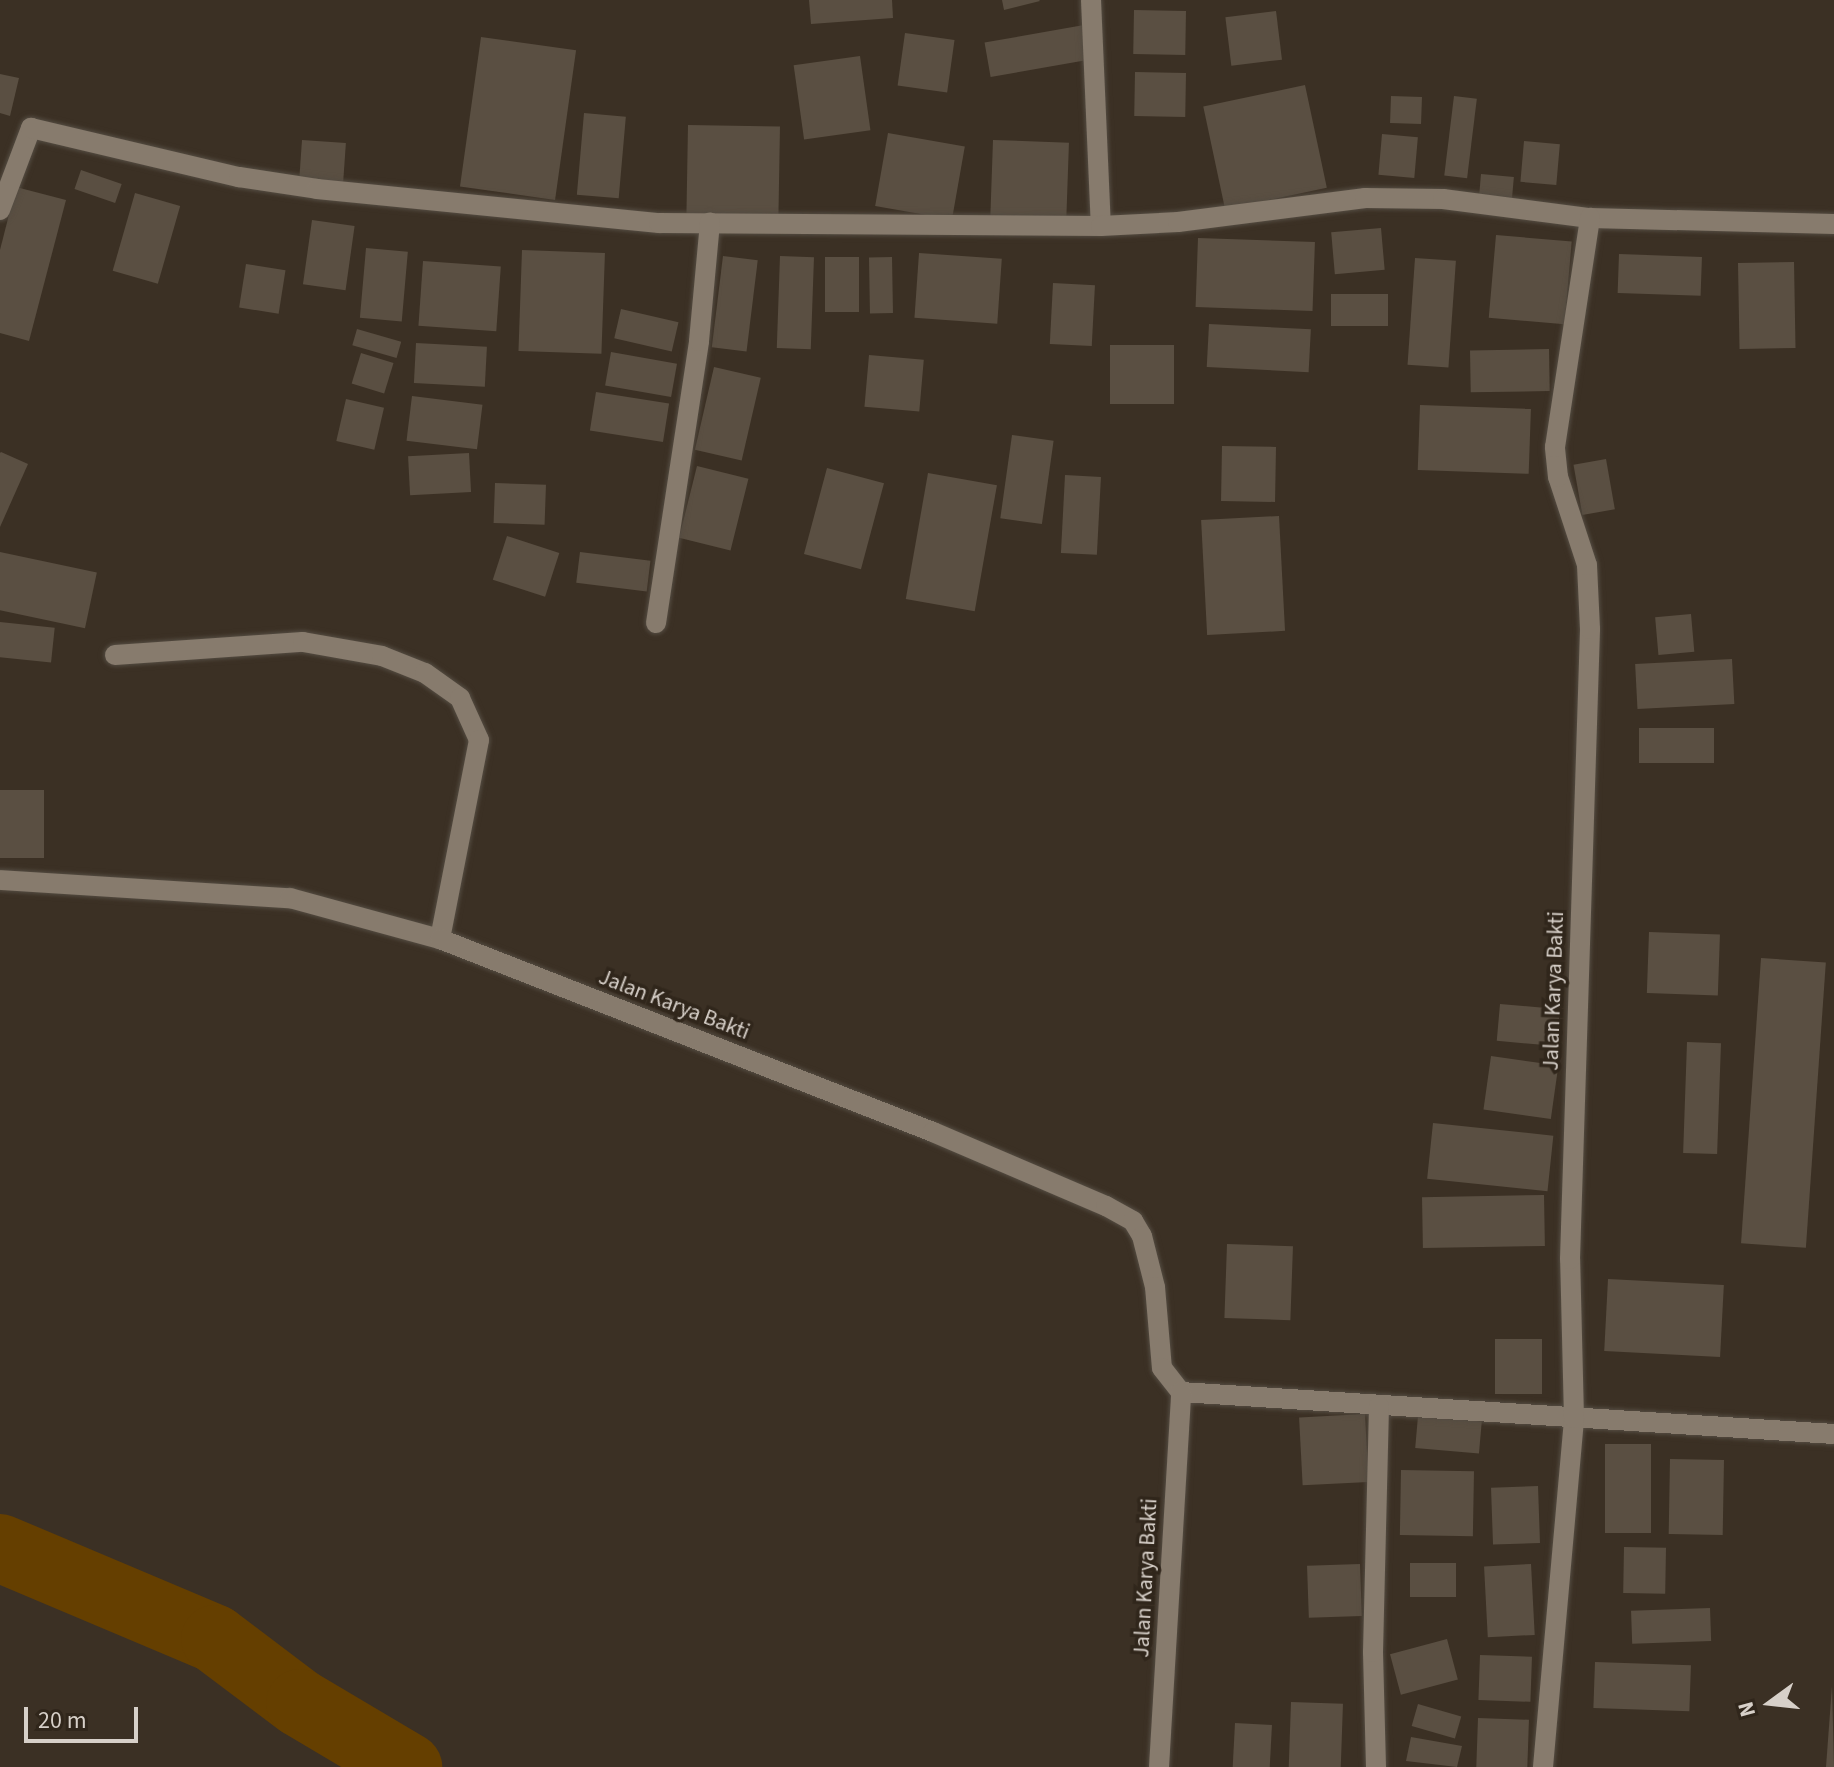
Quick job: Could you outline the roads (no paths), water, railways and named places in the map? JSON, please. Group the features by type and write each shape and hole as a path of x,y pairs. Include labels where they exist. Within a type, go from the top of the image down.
{"street":[{"path":"1091,0 1101,226"},
{"path":"0,210 31,128 239,177 317,189 659,223 1101,226 1178,222 1365,198 1443,199 1590,218 1834,224"},
{"name":"Jalan Karya Bakti","path":"1543,1767 1574,1418 1570,1259 1590,629 1587,565 1568,508 1555,447 1590,218"},
{"path":"656,623 699,341 710,223"},
{"path":"115,655 303,642 382,656 425,673 460,698 479,740 440,939"},
{"name":"Jalan Karya Bakti","path":"0,880 48,879 290,898 440,939 933,1132 1133,1221 1146,1246 1155,1287 1162,1368 1181,1392 1159,1767"},
{"path":"1181,1392 1834,1434"},
{"path":"1376,1767 1373,1652 1379,1406"}],"waterway":[{"path":"0,1548 215,1639 300,1703 408,1767"}]}
